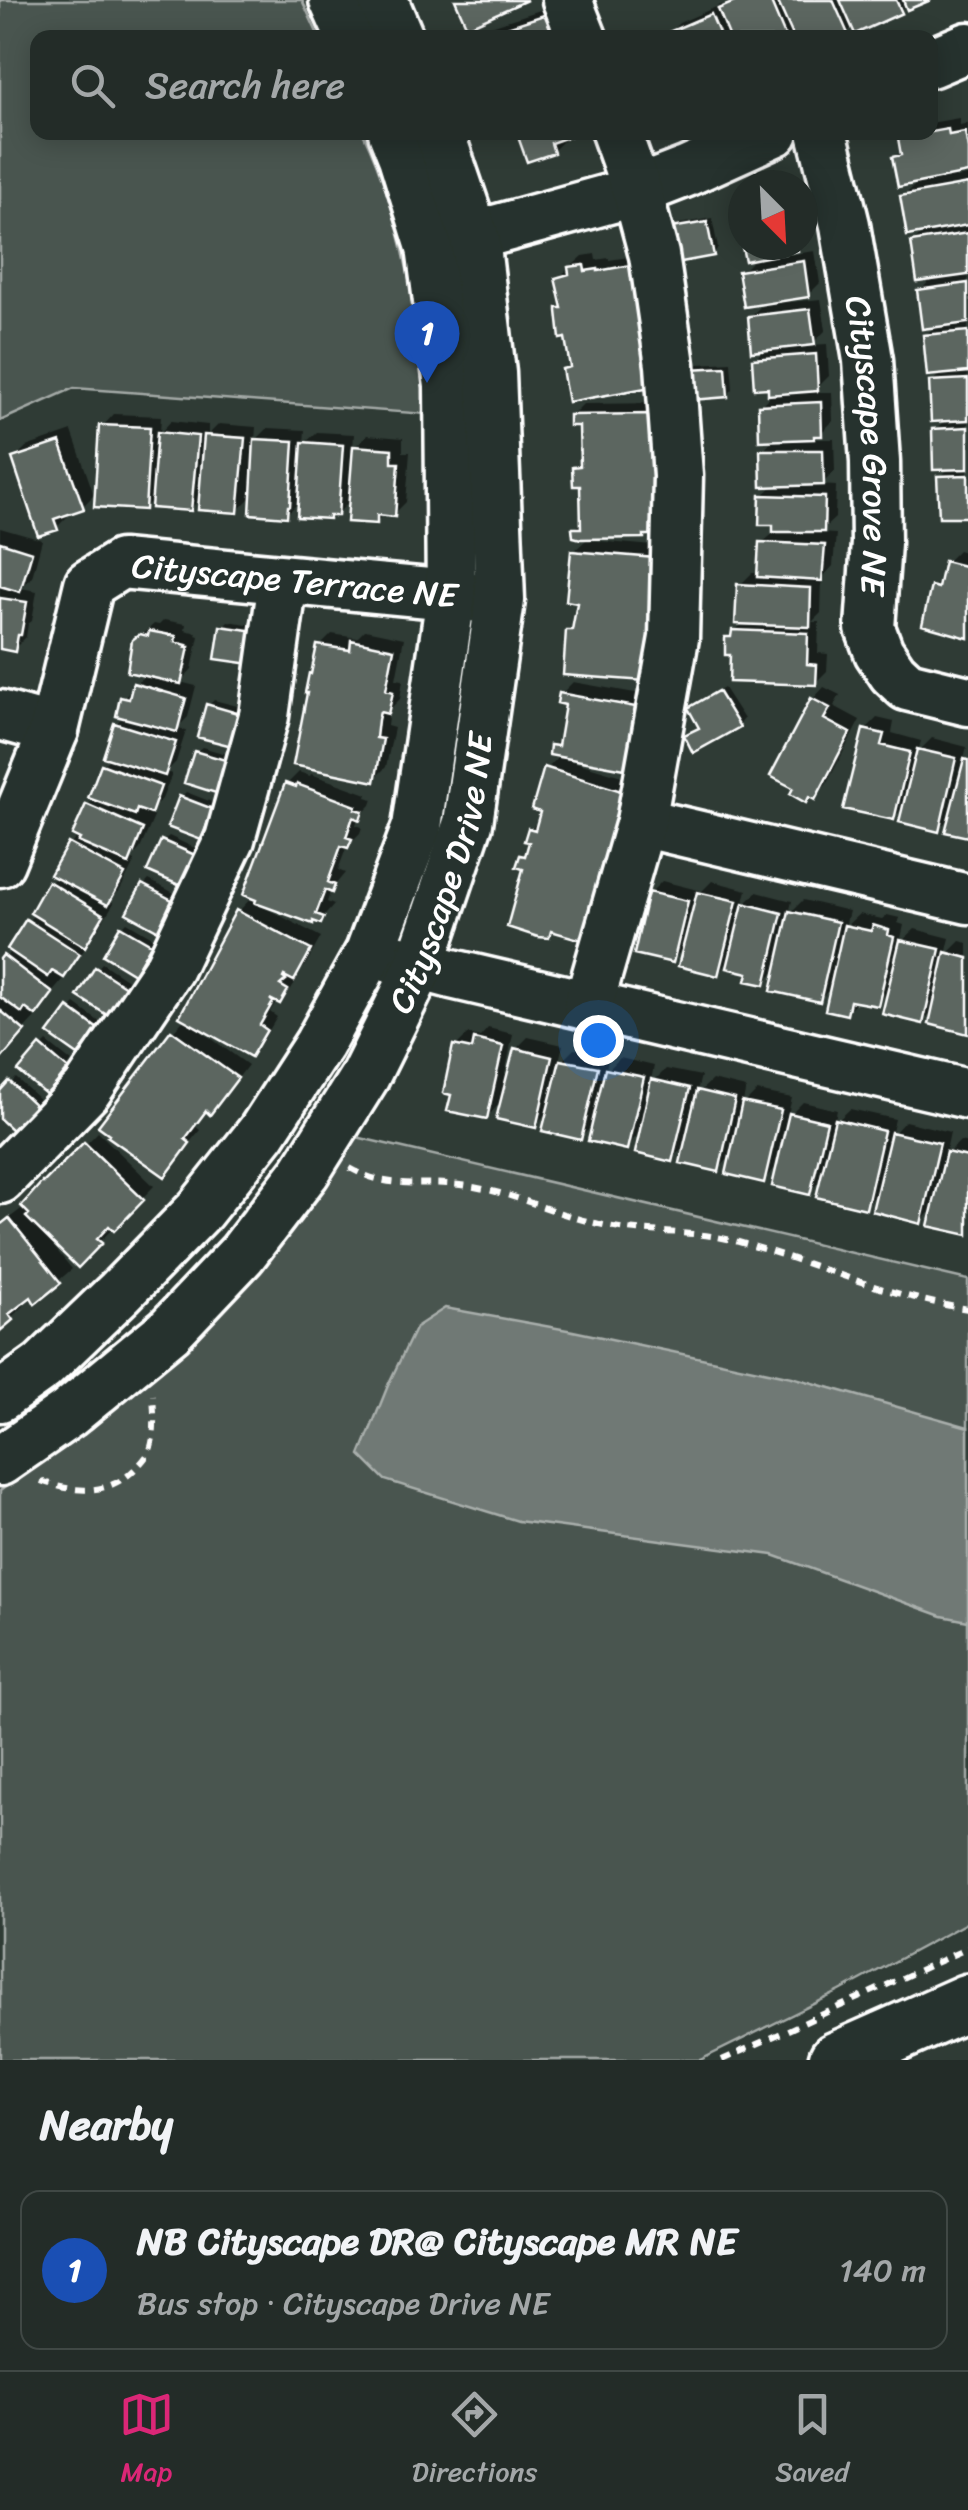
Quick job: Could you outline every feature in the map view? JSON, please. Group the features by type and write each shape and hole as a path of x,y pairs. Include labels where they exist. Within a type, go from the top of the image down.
{"main road":[{"path":"837,2060 968,2002"}],"street":[{"path":"334,0 347,30"},
{"path":"383,0 396,30"},
{"path":"567,0 579,30"},
{"path":"938,60 968,47"},
{"name":"Cityscape Drive NE","path":"0,1397 42,1368 120,1292 200,1210 262,1132 319,1044 370,952 416,827 450,596 453,243 396,140"},
{"name":"Cityscape Drive NE","path":"19,1471 68,1414 170,1330 242,1254 305,1172 355,1092 420,965 468,823 500,600 491,374 453,243 439,140"},
{"path":"588,1006 642,822 674,638 678,476 670,365 654,255 619,140"},
{"path":"453,243 637,191 756,140"},
{"name":"Cityscape Grove NE","path":"824,140 845,226 868,360 876,462 870,628 879,652 908,686 968,701"},
{"name":"Cityscape Terrace NE","path":"0,862 54,730 89,584 121,564 500,600"},
{"path":"0,1178 88,1090 169,968 230,839 264,716 282,581"},
{"path":"0,714 54,730"},
{"path":"642,822 968,899"},
{"path":"370,952 968,1094"}],"path":[{"path":"348,1167 368,1178 403,1185 448,1182 491,1189 604,1226 732,1240 884,1290 968,1309"},
{"path":"19,1471 58,1488 84,1492 110,1487 149,1454 155,1423 153,1394"},
{"path":"722,2060 968,1948"}],"shaded area":[{"path":"0,0 302,0 316,30 30,30 30,140 366,140 389,201 407,270 426,414 74,388 0,421"},
{"path":"352,1136 968,1280 968,1922 700,2060 0,2060 0,1491 123,1401 225,1304"},
{"path":"445,1308 792,1377 968,1427 968,1621 942,1616 773,1555 518,1521 385,1480 360,1455 416,1327"}],"building":[{"path":"455,0 527,0 467,27"},
{"path":"739,0 770,0 783,30 727,30 718,9"},
{"path":"777,0 833,0 846,30 790,30"},
{"path":"840,0 896,0 902,13 864,30 853,30"},
{"path":"903,0 931,0 907,10"},
{"path":"556,11 562,30 498,30"},
{"path":"711,14 718,30 673,30"},
{"path":"948,129 949,135 965,132 968,173 898,187 892,157 901,155 898,140 938,140 938,131"},
{"path":"519,140 559,140 551,143 554,153 527,162"},
{"path":"968,184 968,225 907,236 900,196"},
{"path":"707,222 714,256 676,263 671,228"},
{"path":"968,233 968,275 917,282 911,242"},
{"path":"804,261 809,297 744,307 738,271"},
{"path":"584,265 585,271 598,271 631,265 651,387 568,402 562,369 570,367 565,338 560,339 557,308 562,308 555,278 569,274 568,267"},
{"path":"968,283 968,323 922,329 917,290"},
{"path":"810,309 815,345 751,352 748,316"},
{"path":"968,331 968,372 927,376 923,335"},
{"path":"816,354 818,391 768,395 768,388 754,389 752,359"},
{"path":"726,367 728,397 692,400 690,369"},
{"path":"968,379 968,420 931,422 929,381"},
{"path":"821,402 822,436 759,441 758,405"},
{"path":"653,414 657,535 573,537 572,528 581,528 580,486 573,486 572,467 580,466 579,426 569,426 569,415"},
{"path":"99,425 150,427 145,510 94,507"},
{"path":"968,427 968,469 933,470 932,429"},
{"path":"157,432 198,436 191,511 151,508"},
{"path":"204,435 245,438 238,513 198,510"},
{"path":"254,439 294,441 287,517 250,514"},
{"path":"60,442 84,509 54,519 58,530 38,536 12,458"},
{"path":"302,442 343,445 338,516 297,517"},
{"path":"353,446 392,449 392,463 399,463 395,517 377,515 377,524 347,522"},
{"path":"760,450 823,450 824,485 761,487"},
{"path":"968,475 968,517 939,517 937,476"},
{"path":"760,495 825,497 824,532 773,532 773,525 759,525"},
{"path":"0,542 32,552 20,592 0,586"},
{"path":"759,542 825,545 822,581 757,577"},
{"path":"571,551 655,558 645,681 563,675 566,630 572,630 577,603 566,601"},
{"path":"944,561 968,567 968,638 922,625 931,586 938,588"},
{"path":"737,584 811,588 810,627 735,624"},
{"path":"0,598 27,602 15,652 0,649"},
{"path":"220,626 256,631 251,664 215,659"},
{"path":"732,630 808,633 807,664 817,665 816,685 729,682 730,655 725,655 725,637 731,637"},
{"path":"149,631 176,636 175,642 189,647 181,684 127,672 132,640 140,634 148,636"},
{"path":"351,640 394,649 386,690 393,692 388,714 380,712 378,720 376,738 383,739 375,782 293,765 317,645 350,650"},
{"path":"133,683 186,698 177,732 116,716 120,697 129,699"},
{"path":"718,691 740,727 693,753 684,735 699,728 688,708"},
{"path":"559,693 641,708 630,770 549,755 550,745 558,746 565,705 557,703"},
{"path":"811,698 830,708 824,719 850,733 815,800 809,797 806,803 790,794 793,788 770,776"},
{"path":"206,704 241,714 232,746 197,737"},
{"path":"114,723 176,742 165,776 103,757"},
{"path":"863,729 884,734 881,745 910,752 894,820 843,809"},
{"path":"917,749 956,758 939,832 899,822"},
{"path":"194,751 229,761 219,794 184,783"},
{"path":"964,759 968,760 968,837 945,832"},
{"path":"101,764 161,786 151,814 137,809 135,815 88,798"},
{"path":"544,767 625,792 582,940 551,931 549,938 538,937 507,927 523,869 516,867 520,855 525,856 528,828 535,830 540,812 532,809"},
{"path":"285,783 296,787 297,784 363,811 360,820 353,817 346,837 352,839 348,848 341,846 328,882 335,885 332,893 325,890 316,914 324,917 321,924 255,903 256,900 243,895"},
{"path":"179,796 213,809 201,840 167,827"},
{"path":"86,804 143,829 129,864 78,842 80,839 72,835"},
{"path":"161,840 195,855 181,886 147,871"},
{"path":"68,843 125,874 108,905 50,875"},
{"path":"48,881 104,915 85,947 30,913"},
{"path":"142,884 174,901 159,931 126,913"},
{"path":"648,892 688,901 673,963 634,954"},
{"path":"697,892 737,901 718,976 678,966"},
{"path":"743,903 782,913 765,985 746,981 748,973 727,968"},
{"path":"236,910 311,950 294,981 284,976 286,980 280,985 288,990 280,1004 270,999 273,1002 260,1025 267,1030 251,1057 179,1017"},
{"path":"789,911 838,922 820,1002 771,991"},
{"path":"26,919 80,954 64,978 52,971 48,977 7,949"},
{"path":"844,925 871,931 873,925 889,930 888,935 894,937 878,1006 850,1001 847,1015 825,1010"},
{"path":"120,926 151,944 134,974 103,955"},
{"path":"900,940 940,949 923,1024 882,1014"},
{"path":"945,952 968,958 968,1034 929,1024"},
{"path":"3,955 53,993 36,1016 25,1008 22,1013 0,997"},
{"path":"95,967 126,987 107,1015 77,996"},
{"path":"68,1007 98,1029 78,1055 48,1034"},
{"path":"0,1010 25,1031 2,1058 0,1057"},
{"path":"171,1030 238,1078 210,1115 206,1111 185,1139 190,1143 165,1177 98,1126"},
{"path":"474,1039 503,1046 487,1119 447,1111 451,1095 443,1093 453,1045 472,1049"},
{"path":"40,1045 68,1069 47,1095 18,1071"},
{"path":"514,1048 552,1057 536,1128 496,1119"},
{"path":"560,1060 598,1067 581,1140 542,1131"},
{"path":"605,1069 644,1077 627,1150 588,1141"},
{"path":"651,1079 690,1088 672,1162 635,1153"},
{"path":"9,1081 36,1106 13,1131 0,1119 0,1091"},
{"path":"697,1090 735,1099 719,1172 680,1163"},
{"path":"742,1102 781,1110 764,1183 726,1174"},
{"path":"789,1113 827,1122 810,1195 772,1186"},
{"path":"835,1119 884,1131 866,1209 816,1197"},
{"path":"891,1132 940,1143 921,1224 872,1211"},
{"path":"84,1142 144,1200 114,1231 109,1226 97,1239 102,1243 78,1268 26,1217 29,1214 21,1206"},
{"path":"946,1152 968,1157 968,1235 928,1226"},
{"path":"9,1218 61,1283 35,1304 31,1297 9,1314 13,1320 0,1331 0,1225"}],"place":[{"name":"NB Cityscape DR@ Cityscape MR NE","path":"427,383"}]}
